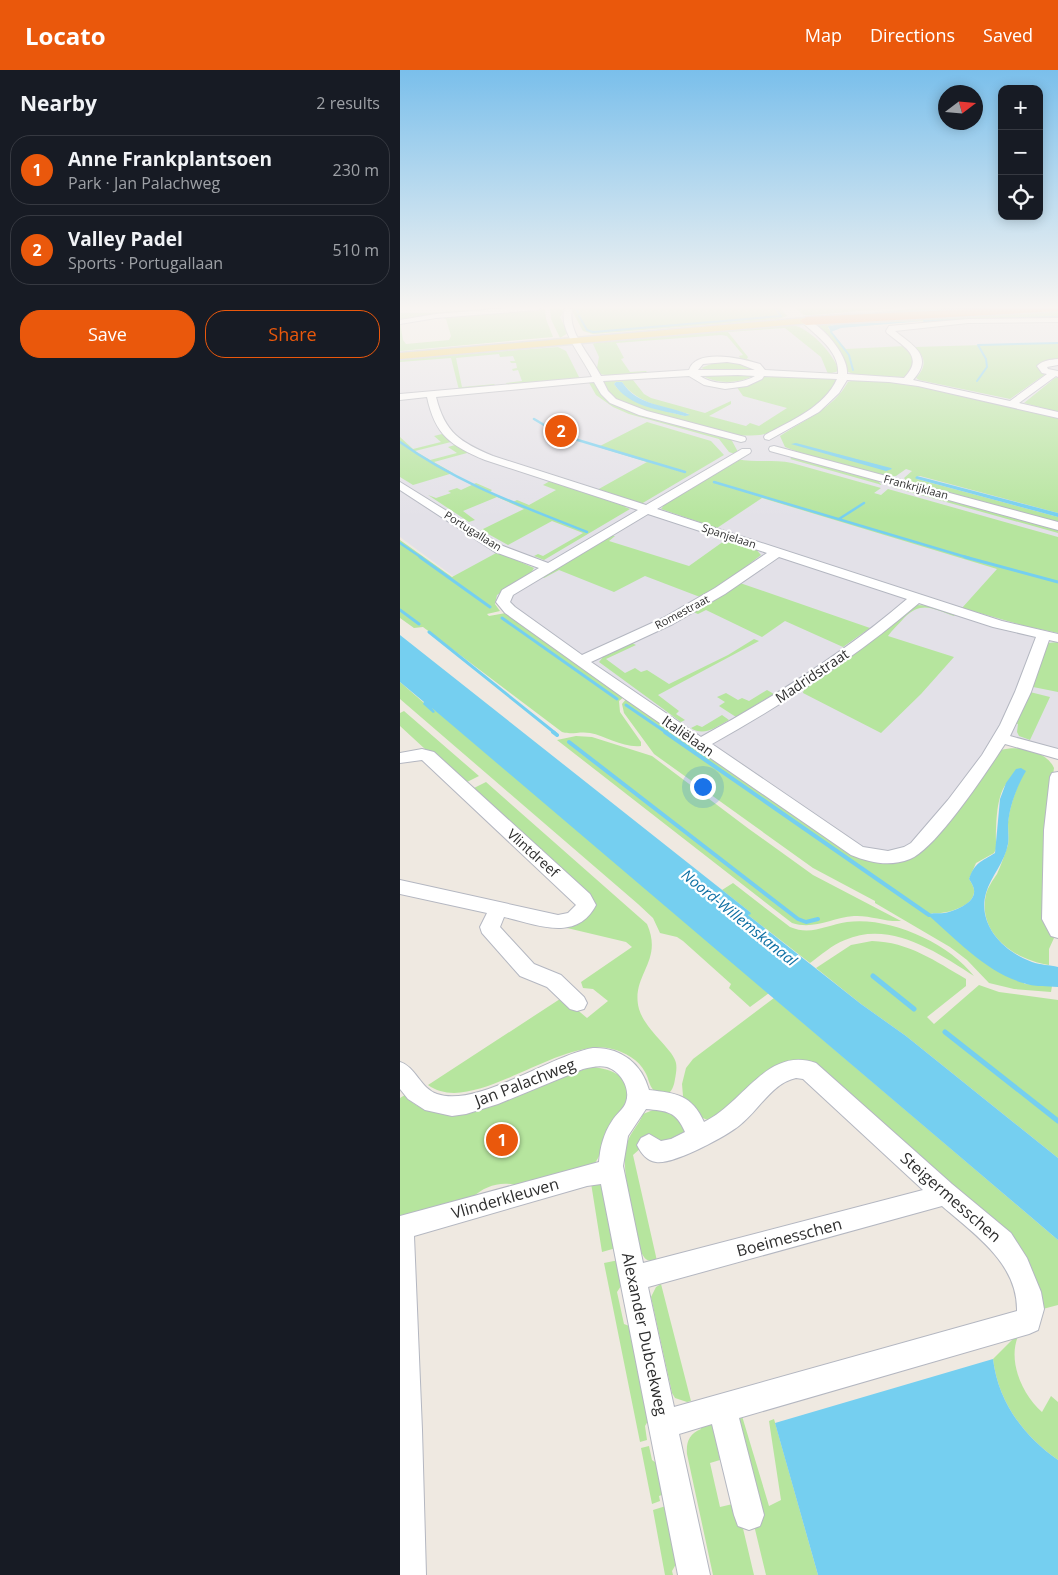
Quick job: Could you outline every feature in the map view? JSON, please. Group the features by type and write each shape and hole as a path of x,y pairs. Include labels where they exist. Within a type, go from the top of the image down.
{"street":[{"path":"400,397 609,378"},
{"path":"598,379 604,392 613,401 625,407 741,439 761,436 828,400 839,387 841,378"},
{"path":"871,378 907,381 1058,415"},
{"path":"1012,404 1050,378"},
{"name":"Spanjelaan","path":"431,394 435,416 448,435 464,447 489,458 1010,627 1051,637"},
{"path":"761,436 778,444 774,449"},
{"path":"741,439 738,445 755,452"},
{"name":"Italiëlaan","path":"774,449 755,452 647,510 508,592 503,602 581,661 857,851 868,856 884,858 909,854 917,848 973,779 1000,738 1051,637"},
{"name":"Frankrijklaan","path":"774,449 1058,526"},
{"name":"Portugallaan","path":"400,485 499,549 550,568"},
{"name":"Romestraat","path":"581,661 668,621 720,591 777,552"},
{"name":"Madridstraat","path":"700,744 769,705 823,670 868,637 916,597"},
{"path":"1000,738 1058,754"},
{"name":"Vlintdreef","path":"400,758 422,754 428,756 583,899 586,905 582,913 565,922 400,887"},
{"path":"1058,777 1053,830 1052,919 1058,931"},
{"path":"498,909 490,927 492,933 527,970 554,980 575,996"},
{"name":"Jan Palachweg","path":"400,1071 422,1097 439,1104 454,1106 479,1100 582,1060 600,1057 615,1061 631,1073 639,1093 638,1100"},
{"name":"Steigermesschen","path":"649,1145 657,1152 675,1149 734,1116 779,1073 798,1068 808,1070 943,1192 1002,1242 1018,1266 1028,1292 1031,1309 1029,1321 742,1404 722,1407 663,1424"},
{"path":"638,1100 675,1103 684,1107 693,1120 699,1136"},
{"name":"Alexander Dubcekweg","path":"638,1100 633,1113 618,1132 611,1156 611,1171 694,1575"},
{"name":"Vlinderkleuven","path":"400,1228 587,1175 611,1171"},
{"name":"Boeimesschen","path":"633,1278 932,1199 943,1192"},
{"path":"400,1228 408,1430 407,1571"},
{"path":"722,1407 749,1515"}],"shaded area":[{"path":"400,378 1058,378 1058,754 1000,738 917,847 868,856 510,610 480,596 400,537"}],"green space":[{"path":"456,378 460,378 462,387 495,384 492,387 459,390"},
{"path":"521,378 580,379 507,385 506,383 522,381"},
{"path":"653,378 633,380 644,394 651,398 705,413 731,401 731,404 709,416 746,426 750,423 759,426 787,408 743,396 736,386 761,378 820,378 833,379 838,382 826,397 787,425 769,433 747,436 734,435 674,421 643,411 616,398 609,393 603,383 608,380","holes":["622,382 628,389 652,404 689,414 685,416 636,401 619,390 614,384"]},
{"path":"708,378 749,378 733,382"},
{"path":"916,378 1039,378 1010,399"},
{"path":"1055,378 1058,378 1058,412 1024,403"},
{"path":"854,380 908,382 1058,417 1058,513 920,476 917,476 917,479 1058,517 1058,524 908,483 904,478 912,471 906,469 896,476 887,477 797,453 785,447 780,436 818,413 835,399 848,382"},
{"path":"588,381 597,384 611,402 731,439 738,452 735,454 729,452 719,439 629,414 613,407 596,395"},
{"path":"647,422 711,441 724,455 641,504 597,490 647,462 598,447"},
{"path":"442,434 451,442 415,451 430,460 457,453 448,447 455,445 471,454 467,453 434,462 453,473 413,485 400,477 400,437 413,449 441,442 434,436"},
{"path":"794,456 876,479 882,485 790,459"},
{"path":"737,459 792,463 881,488 874,493 881,495 888,489 1058,537 1058,633 1025,626 962,608 997,569 762,498 717,528 661,509 665,504"},
{"path":"550,481 626,506 630,509 544,560 534,556 538,554 543,556 583,533 552,521 508,545 481,530 524,509 497,497 463,511 475,520 469,522 428,495 436,498 451,493 448,491 457,488 461,490 476,483 492,490 490,492 513,502 517,500 529,505 556,490 543,485"},
{"path":"899,486 1058,529 1058,533 892,487"},
{"path":"615,536 609,541 689,566 724,541 720,539 722,538 754,547 761,555 731,578 700,597 645,576 614,592 559,570 544,578 540,576"},
{"path":"400,540 452,577 498,552 534,568 531,573 497,595 495,604 500,611 487,614 489,616 506,613 625,696 619,701 620,712 641,742 641,746 621,744 590,733 562,732 423,627 414,628 400,618"},
{"path":"740,583 870,628 843,647 785,621 762,637 706,610 698,614 693,612"},
{"path":"917,605 933,606 956,614 954,616 928,608 916,609 910,612 888,636 954,657 921,694 881,733 803,693 804,688"},
{"path":"754,639 759,641 658,695 679,711 676,714 685,720 681,722 599,662 603,657 632,643 636,645 606,659 625,673 635,668 641,672 647,670 669,684 728,655"},
{"path":"1058,642 1058,692 1033,687 1046,646 1048,643"},
{"path":"400,682 769,993 750,1007 729,988 731,984 683,941 677,937 660,933 653,918 638,904 400,699"},
{"path":"767,690 774,694 736,717 719,706 725,702 717,697 726,693 738,700 742,698 749,701"},
{"path":"1030,692 1050,697 1030,740 1019,736 1017,732 1018,724 1014,723"},
{"path":"627,698 847,851 908,859 920,852 1001,750 1015,748 1031,750 1045,757 1054,768 1047,817 1054,938 1049,949 1049,965 1024,957 1001,943 987,921 985,908 987,891 997,874 1008,845 1010,809 1025,771 1008,782 1002,790 997,815 996,849 994,853 976,863 969,879 974,889 970,901 958,909 943,913 931,913 1025,984 1052,986 1051,992 1014,989 989,983 967,960 950,947 875,903 875,901 813,868 654,754 624,713 622,704"},
{"path":"404,711 479,776 463,784 400,726 400,713"},
{"path":"722,715 729,720 715,728 701,732 691,728 697,725 702,727"},
{"path":"576,736 592,737 652,756 813,875 901,921 854,916 808,925 792,923 557,740"},
{"path":"486,782 647,924 652,949 637,997 642,1017 670,1052 676,1063 673,1086 666,1095 654,1090 642,1068 627,1054 612,1049 590,1048 542,1063 492,1085 468,1091 447,1092 428,1085 560,999 568,1002 587,1018 608,1001 593,989 583,988 581,982 632,947 626,942 567,928 589,914 470,790"},
{"path":"733,883 790,927 812,930 839,923 863,921 898,927 933,942 949,952 974,976 929,949 896,936 879,934 862,935 840,942 810,963 748,915 750,912 722,890"},
{"path":"872,941 885,942 910,949 932,959 966,979 966,986 927,1017 934,1024 979,985 999,992 1058,1000 1058,1158 906,1036 861,1004 816,968 851,945"},
{"path":"774,998 1058,1240 1058,1305 1039,1310 1035,1279 810,1064 710,1121 698,1116 686,1104 682,1084 686,1068 693,1059"},
{"path":"591,1067 606,1069 619,1075 627,1086 628,1093 624,1110 608,1135 594,1164 518,1186 512,1184 494,1185 473,1197 400,1217 400,1098 405,1095 421,1108 434,1112 455,1114"},
{"path":"658,1108 675,1112 685,1130 683,1137 673,1144 657,1141 652,1135 646,1136 642,1147 633,1155 657,1261 649,1261 645,1259 641,1252 632,1213 625,1168 625,1155 628,1140 643,1114"},
{"path":"591,1183 601,1185 604,1189 616,1248 602,1252"},
{"path":"619,1260 623,1283 617,1292 624,1324 632,1327 651,1416 645,1426 647,1440 640,1442 604,1263"},
{"path":"661,1284 691,1401 687,1402 675,1398 672,1393 651,1297 656,1287"},
{"path":"1020,1332 1016,1342 1015,1364 1022,1385 1034,1404 1042,1412 1051,1396 1058,1402 1058,1460 1023,1429 1000,1389 993,1359"},
{"path":"742,1416 769,1506 781,1500 769,1421 774,1419 818,1575 766,1575 753,1521 735,1420"},
{"path":"699,1423 712,1423 724,1449 718,1451 720,1460 710,1463 720,1507 737,1503 754,1575 713,1575 687,1454 689,1439 701,1429"},
{"path":"649,1446 652,1460 661,1466 667,1493 659,1496 660,1501 652,1504 641,1448"},
{"path":"669,1505 679,1559 672,1571 673,1575 665,1575 653,1510"}],"water":[{"path":"622,382 644,401 690,415 685,416 666,412 637,403 620,392 614,384"},
{"path":"796,443 892,469 886,471 791,444"},
{"path":"917,476 1058,513 1058,517 917,479 915,478"},
{"name":"Noord-Willemskanaal","path":"400,635 750,912 751,914 748,915 861,1004 906,1036 1058,1158 1058,1240 432,708 435,712 433,713 423,704 424,702 400,682"},
{"path":"1021,768 1026,771 1010,811 1006,851 986,893 985,916 995,936 1012,952 1038,964 1058,967 1058,987 1036,986 1009,978 984,963 928,915 944,913 964,906 972,899 974,889 969,879 971,873 982,861 995,853 1000,799 1006,783 1016,769"},
{"path":"993,1359 1000,1389 1014,1416 1034,1440 1058,1460 1058,1575 818,1575 775,1423"}],"waterway":[{"path":"534,419 561,435 685,472"},
{"path":"400,442 422,457 467,482 587,532"},
{"path":"714,482 969,558"},
{"path":"839,519 864,503"},
{"path":"400,543 422,558"},
{"path":"420,557 490,607"},
{"path":"965,557 1058,582"},
{"path":"400,610 419,624"},
{"path":"502,618 617,699"},
{"path":"429,632 555,733"},
{"path":"626,705 667,733"},
{"path":"553,732 557,735"},
{"path":"665,732 929,915"},
{"path":"569,742 798,919 806,922 818,919"},
{"path":"873,976 914,1009"},
{"path":"945,1032 1058,1121"}],"place":[{"name":"Valley Padel","path":"561,431"},
{"name":"Anne Frankplantsoen","path":"502,1140"}]}
